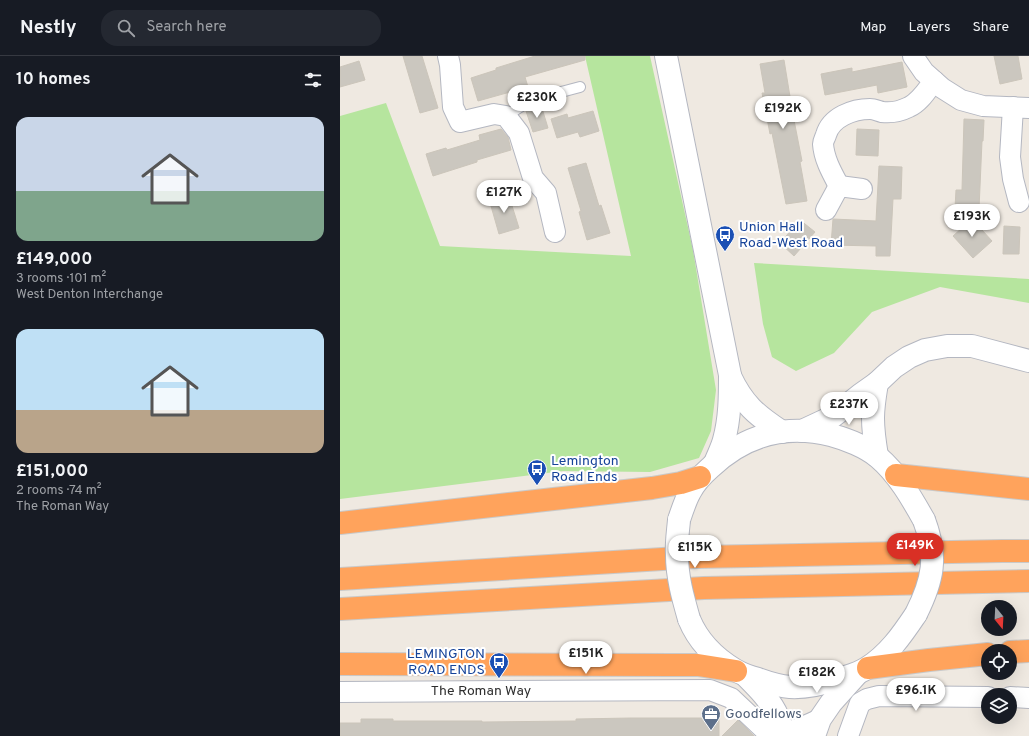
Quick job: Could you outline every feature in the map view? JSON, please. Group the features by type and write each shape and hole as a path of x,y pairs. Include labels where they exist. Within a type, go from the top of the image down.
{"highway":[{"path":"340,523 652,488 681,483 708,470"},
{"path":"896,475 1029,489"},
{"path":"340,579 695,557 1002,550 1029,551"},
{"path":"340,609 704,588 1029,581"},
{"path":"1017,652 1029,651"},
{"path":"862,671 929,660 981,655"},
{"path":"340,664 698,665 741,673"}],"main road":[{"path":"666,56 730,375 728,424 724,441 708,470"},
{"path":"862,671 828,682 809,686 791,687 773,684 741,673 721,661 704,645 693,630 679,578 677,537 679,520 690,492 708,470 730,451 746,442 764,435 791,431 817,424 832,417 877,383 894,367 908,357 925,350 947,346 972,346 1029,361"},
{"path":"730,375 743,399 765,421 791,431 819,432 839,437 859,445 877,456 896,475 910,495 924,520 928,532 931,545 932,572 923,600 916,614 903,634 886,653 862,671 831,703 817,728"},
{"path":"877,383 873,419 877,456"},
{"path":"741,673 765,696 779,719 783,735"}],"street":[{"path":"448,56 453,107 460,122 494,114 506,116 519,133 533,178 546,193 555,232"},
{"path":"913,56 924,72 942,88 961,100 983,106 1021,107 1010,157 1013,179 1019,202"},
{"path":"839,186 826,158 823,143 827,129 844,114 855,111 871,109 884,112 897,111 910,107 921,98 934,81"},
{"path":"839,186 862,189"},
{"path":"826,210 839,186"},
{"name":"The Roman Way","path":"340,692 710,690 731,698 767,732 783,735"},
{"path":"848,736 860,704 867,699 879,696 981,697"},
{"path":"1017,697 1029,698"},
{"path":"783,735 798,729 817,728"}],"lane":[{"path":"506,116 531,100 580,87"}],"green space":[{"path":"585,56 650,56 693,250 716,390 711,431 699,458 650,472 563,471 340,499 340,116 386,103 440,246 631,256"},
{"path":"754,263 1029,279 1029,303 940,287 872,312 834,353 796,371 772,357 763,324"}],"building":[{"path":"403,56 422,56 438,108 420,113"},
{"path":"535,56 585,56 585,60 525,77 528,87 478,101 471,78 496,70 496,68"},
{"path":"994,56 1018,56 1022,79 1000,84"},
{"path":"784,60 802,161 800,162 807,201 786,204 772,133 770,134 762,93 765,93 760,64"},
{"path":"359,61 365,80 340,87 340,67"},
{"path":"902,62 907,87 878,93 877,85 825,95 821,74 852,68 852,72"},
{"path":"541,105 548,128 533,132 526,111 530,108"},
{"path":"593,111 599,131 580,137 578,132 557,138 551,119 567,114 568,118"},
{"path":"964,119 984,120 979,209 955,208 956,190 962,190"},
{"path":"501,129 508,137 511,150 477,160 477,162 433,176 426,154 446,148 447,150 480,140 479,135"},
{"path":"857,129 879,130 878,156 856,155"},
{"path":"586,163 599,206 601,205 610,233 587,240 579,212 581,211 568,168"},
{"path":"879,166 902,167 901,199 893,199 890,256 876,256 876,246 831,245 833,219 876,221"},
{"path":"508,193 519,228 499,234 489,199"},
{"path":"972,219 992,241 973,258 953,236"},
{"path":"800,220 815,232 794,256 780,243"},
{"path":"1004,226 1020,227 1019,254 1003,254"},
{"path":"719,718 719,736 340,736 340,723 361,723 361,719 393,719 393,721 482,722 576,721 576,719"},
{"path":"738,720 754,736 722,736"}],"place":[{"name":"Union Hall Road-West Road","path":"725,252"},
{"name":"Lemington Road Ends","path":"537,486"},
{"name":"LEMINGTON ROAD ENDS","path":"499,679"},
{"name":"Goodfellows","path":"711,731"}]}
